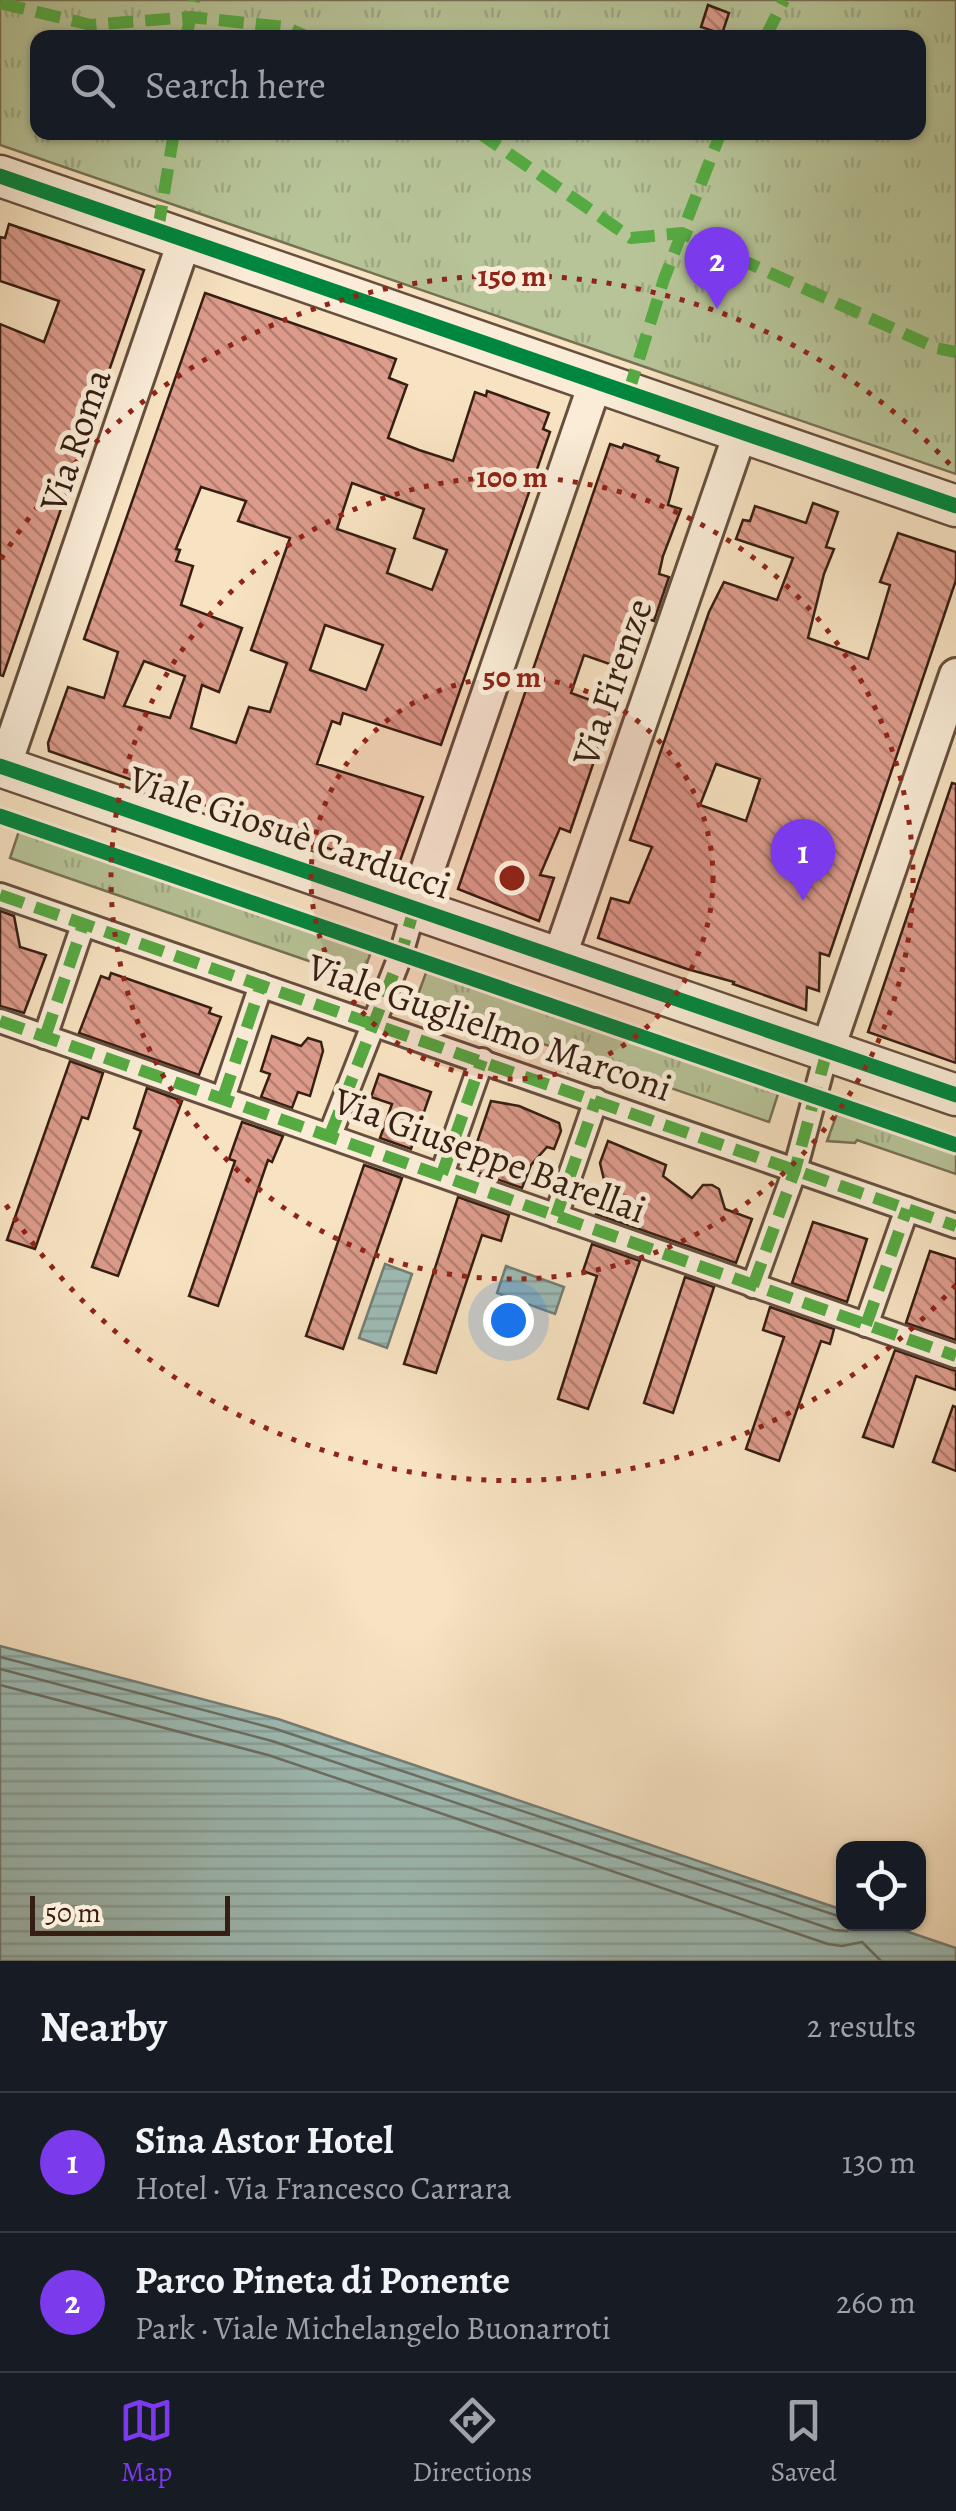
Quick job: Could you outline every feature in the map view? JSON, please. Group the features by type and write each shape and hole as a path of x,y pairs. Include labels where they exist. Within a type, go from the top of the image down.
{"street":[{"path":"0,176 956,506"},
{"name":"Via Roma","path":"1,771 186,240"},
{"path":"330,1135 374,1023 596,382"},
{"name":"Via Firenze","path":"559,958 741,431"},
{"path":"753,1286 795,1170 827,1051 956,675"},
{"name":"Viale Giosuè Carducci","path":"1,771 956,1095"},
{"name":"Viale Guglielmo Marconi","path":"0,895 956,1226"},
{"path":"45,1037 84,924"},
{"path":"222,1098 261,985"},
{"name":"Via Giuseppe Barellai","path":"0,1022 956,1356"},
{"path":"442,1174 482,1060"},
{"path":"556,1216 596,1100"},
{"path":"866,1325 907,1209"}],"green space":[{"path":"0,0 956,0 956,474 0,145"},
{"path":"19,831 371,952 361,979 10,858"},
{"path":"427,970 779,1091 769,1122 416,1000"},
{"path":"838,1111 956,1152 956,1174 857,1140 827,1141"}],"water":[{"path":"385,1264 412,1274 387,1348 359,1338"},
{"path":"506,1266 564,1287 555,1314 497,1293"},
{"path":"0,1646 278,1719 836,1908 836,1931 906,1931 956,1948 956,1961 0,1961"}],"building":[{"path":"708,5 729,13 723,30 701,27"},
{"path":"9,224 144,270 3,676 0,324 44,342 59,301 0,281 0,237 5,238"},
{"path":"205,293 396,359 389,378 407,385 388,438 419,450 453,461 475,392 486,396 487,391 549,413 543,429 550,432 441,745 343,713 340,724 332,721 317,764 423,797 396,872 49,751 48,743 68,687 104,698 118,652 84,639","holes":["352,483 424,509 414,538 447,550 432,590 387,573 395,549 337,529","201,487 246,501 238,521 290,538 251,650 287,663 270,712 249,707 236,743 191,728 202,685 219,692 242,628 181,605 193,566 176,561 180,550 176,549","325,625 383,645 366,690 310,670","144,661 185,676 170,718 124,706"]},
{"path":"610,444 622,448 624,444 659,456 657,461 678,468 668,505 681,509 663,556 659,574 669,577 654,621 635,615 618,667 584,655 571,693 612,708 570,832 560,828 540,875 554,878 539,921 458,889"},
{"path":"813,503 838,512 826,547 834,549 808,638 868,659 890,585 880,582 898,533 956,552 956,580 829,956 820,953 819,991 807,987 806,1010 598,938 611,898 629,903 652,847 630,840 709,612 724,582 777,600 793,558 736,539 743,520 750,521 755,506 806,523","holes":["716,764 760,779 746,821 700,805"]},
{"path":"952,783 956,784 956,1063 868,1032"},
{"path":"0,911 14,916 20,947 46,955 24,1013 0,1006"},
{"path":"111,973 211,1008 209,1013 221,1017 199,1075 79,1033 101,976 109,979"},
{"path":"272,1036 301,1046 308,1038 321,1042 323,1051 310,1096 298,1092 292,1108 261,1097 270,1074 261,1071"},
{"path":"70,1061 103,1073 88,1119 82,1117 35,1249 7,1240"},
{"path":"379,1074 431,1092 411,1149 380,1138 392,1104 371,1097"},
{"path":"147,1088 182,1101 118,1276 92,1267 141,1131 134,1128"},
{"path":"491,1101 519,1106 559,1123 561,1131 554,1149 547,1147 531,1165 522,1188 468,1169"},
{"path":"242,1122 283,1136 272,1162 268,1160 218,1306 189,1296 235,1161 229,1159"},
{"path":"608,1141 666,1165 663,1176 692,1198 703,1185 712,1185 719,1189 725,1209 752,1219 736,1263 596,1214 606,1188 600,1163"},
{"path":"364,1165 402,1178 343,1349 306,1336"},
{"path":"458,1197 509,1215 501,1241 482,1235 436,1373 404,1364"},
{"path":"813,1222 867,1239 847,1302 792,1283"},
{"path":"592,1244 640,1261 588,1409 558,1399 597,1276 583,1271"},
{"path":"930,1251 956,1259 956,1340 906,1323"},
{"path":"685,1277 714,1287 673,1413 644,1403"},
{"path":"770,1307 834,1329 830,1344 821,1341 779,1461 746,1449 784,1337 763,1330"},
{"path":"895,1350 956,1371 956,1390 916,1376 893,1447 863,1437"},
{"path":"953,1406 956,1407 956,1471 933,1462"}],"marked path":[{"path":"188,30 194,0"},
{"path":"769,30 784,0"},
{"path":"0,3 91,25 190,17 292,30"},
{"path":"158,230 173,140"},
{"path":"490,140 631,238 682,233 936,348 956,352"},
{"path":"628,394 664,279 718,140"},
{"path":"0,895 956,1226"},
{"path":"330,1135 401,954 414,909"},
{"path":"45,1037 83,925"},
{"path":"223,1098 261,985"},
{"path":"0,1021 956,1356"},
{"path":"753,1286 795,1170 827,1051"},
{"path":"442,1174 482,1060"},
{"path":"556,1216 596,1100"},
{"path":"866,1325 907,1209"}],"cycle path":[{"path":"0,176 956,506"},
{"path":"0,766 956,1095"},
{"path":"0,816 956,1145"}],"place":[{"name":"Parco Pineta di Ponente","path":"717,309"},
{"name":"Sina Astor Hotel","path":"803,901"}]}
